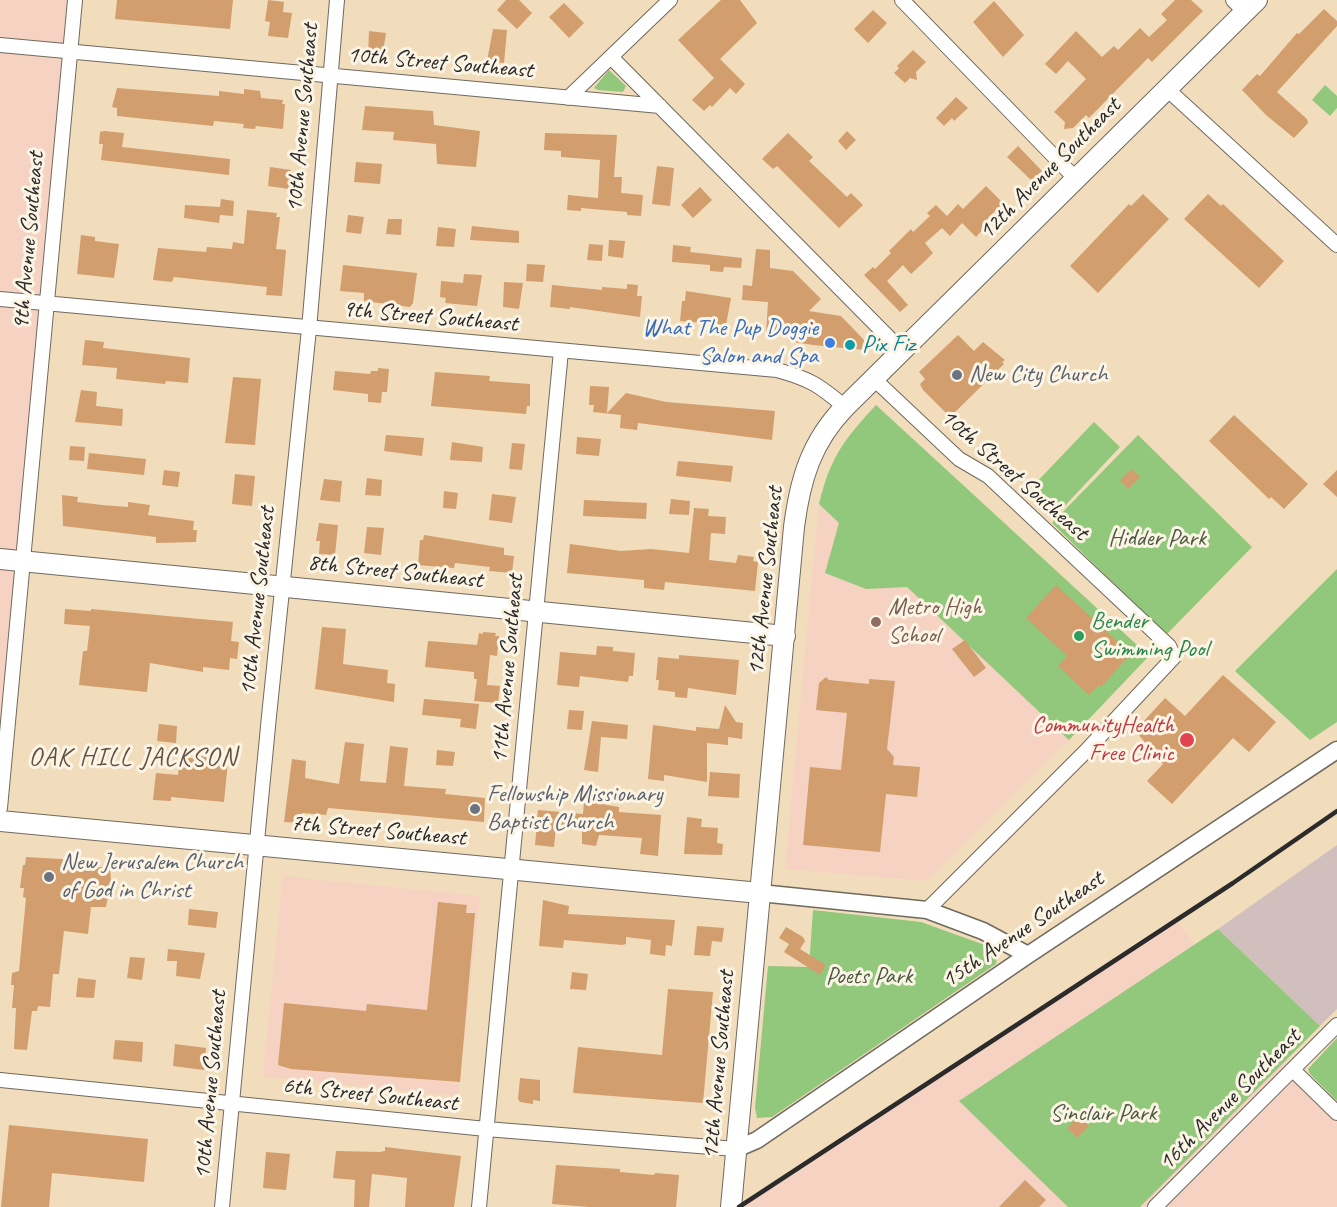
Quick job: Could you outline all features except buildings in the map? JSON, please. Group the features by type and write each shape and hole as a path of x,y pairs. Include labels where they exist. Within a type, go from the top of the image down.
{"main road":[{"name":"12th Avenue Southeast","path":"731,1207 794,527 806,466 821,434 845,407 1167,89 1245,4"},
{"name":"8th Street Southeast","path":"0,559 785,636"},
{"name":"7th Street Southeast","path":"0,821 760,893"}],"street":[{"name":"9th Avenue Southeast","path":"0,808 75,0"},
{"name":"10th Avenue Southeast","path":"222,1207 309,329 337,0"},
{"path":"568,98 670,0"},
{"path":"903,0 1076,179"},
{"name":"10th Street Southeast","path":"0,45 660,106"},
{"path":"611,57 902,351"},
{"path":"1167,89 1337,245"},
{"name":"9th Street Southeast","path":"0,299 777,370 801,376 819,385 845,407"},
{"name":"11th Avenue Southeast","path":"479,1207 561,351"},
{"name":"10th Street Southeast","path":"873,378 959,459 987,476 1169,646 1174,657 1086,751 927,910"},
{"name":"15th Avenue Southeast","path":"736,1149 757,1140 1028,955 1337,750"},
{"name":"7th Street Southeast","path":"760,893 927,910 983,931 1028,955"},
{"name":"16th Avenue Southeast","path":"1155,1207 1337,1025"},
{"path":"1293,1070 1337,1113"},
{"name":"6th Street Southeast","path":"0,1080 486,1129 736,1149"}],"shaded area":[{"path":"0,0 76,0 0,810"},
{"name":"Metro High School","path":"819,504 1069,740 926,881 785,869"},
{"path":"1337,845 1337,1009 1320,1026 1218,929"},
{"path":"283,876 480,896 458,1096 263,1077"},
{"path":"1176,920 1292,1070 1337,1113 1337,1207 740,1207"}],"green space":[{"path":"609,70 626,86 623,92 594,88"},
{"path":"1325,85 1337,96 1337,108 1330,116 1312,100"},
{"path":"876,405 1149,656 1069,740 907,587 866,589 825,573 839,523 819,504 828,473 847,439"},
{"path":"1094,422 1120,447 1059,512 1032,487"},
{"name":"Hidder Park","path":"1138,435 1252,547 1166,635 1052,523"},
{"path":"1337,569 1337,722 1310,740 1235,671"},
{"name":"Poets Park","path":"813,910 921,922 993,948 997,957 996,964 772,1117 757,1118 755,1108 768,966 809,967"},
{"name":"Sinclair Park","path":"1218,929 1320,1026 1140,1207 1068,1207 959,1101"},
{"path":"1337,1038 1337,1101 1310,1074 1308,1069"}],"railway":[{"path":"739,1207 1233,883 1337,811"}],"place":[{"name":"What The Pup Doggie Salon and Spa","path":"830,343"},
{"name":"Pix Fiz","path":"850,345"},
{"name":"New City Church","path":"957,375"},
{"name":"Metro High School","path":"876,622"},
{"name":"Bender Swimming Pool","path":"1079,636"},
{"name":"CommunityHealth Free Clinic","path":"1187,740"},
{"name":"Fellowship Missionary Baptist Church","path":"475,809"},
{"name":"New Jerusalem Church of God in Christ","path":"49,877"}],"district":[{"name":"OAK HILL JACKSON","path":"133,758"}]}
